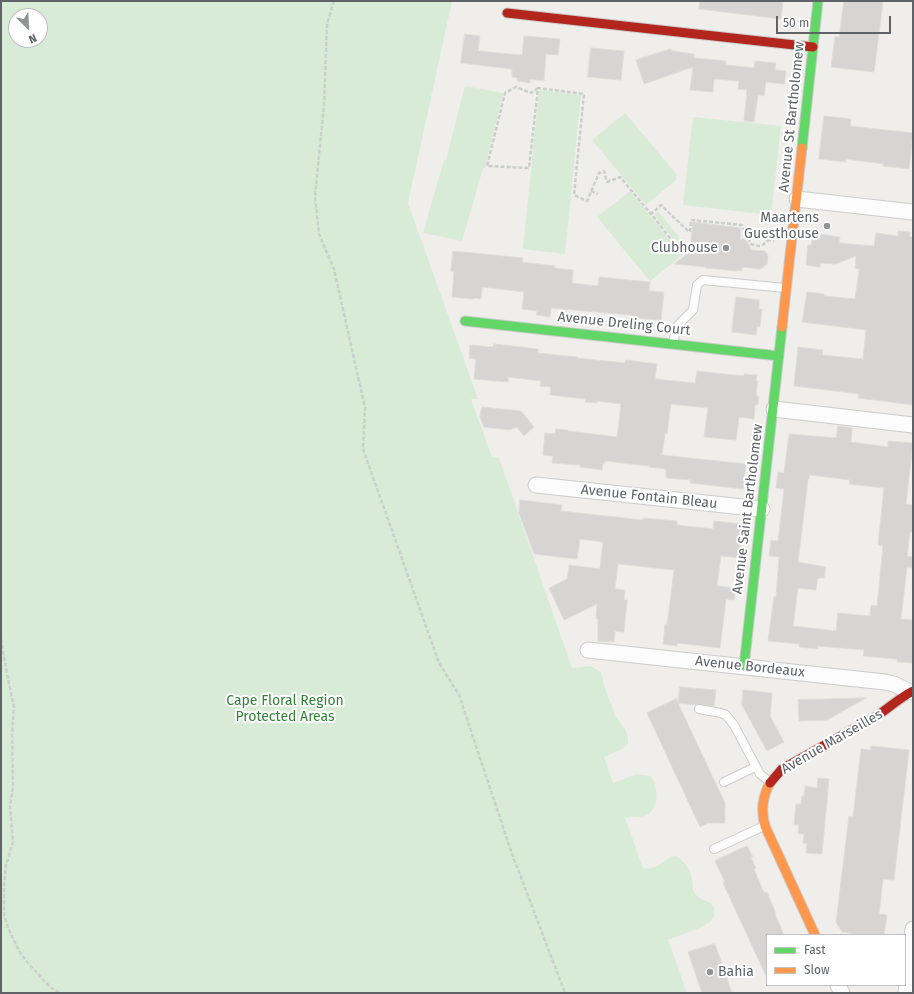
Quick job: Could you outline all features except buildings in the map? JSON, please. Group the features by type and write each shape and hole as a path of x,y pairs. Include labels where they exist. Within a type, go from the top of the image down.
{"street":[{"name":"Avenue St Bartholomew","path":"779,356 818,1"},
{"path":"507,13 813,47"},
{"path":"797,199 913,212"},
{"name":"Avenue Dreling Court","path":"466,321 779,356"},
{"name":"Avenue Saint Bartholomew","path":"744,666 779,356"},
{"path":"774,409 913,425"},
{"name":"Avenue Fontain Bleau","path":"536,485 762,509"},
{"name":"Avenue Bordeaux","path":"588,650 884,682 912,691"},
{"name":"Avenue Marseilles","path":"815,934 765,826 762,813 764,793 770,782 779,772 791,763 875,717 912,691"},
{"path":"906,993 913,929"}],"lane":[{"path":"673,344 676,328 692,313 697,285 703,280 787,289"},
{"path":"699,709 726,715 734,725 755,767 760,774 770,782"},
{"path":"724,782 755,767"},
{"path":"714,849 765,826"}],"path":[{"path":"334,1 327,24 324,105 315,196 319,234 334,269 365,408 363,449 439,663 460,695 511,851 566,993"},
{"path":"538,88 529,168 487,166 505,93 516,87 531,93 538,88 584,94 574,195 586,201 599,173 604,171 607,182 620,177 682,253 696,243"},
{"path":"591,191 598,194"},
{"path":"651,214 661,205 689,232 692,220 742,225 744,226 744,231 764,233"},
{"path":"748,232 750,244 759,247 763,246 769,240"},
{"path":"1,639 14,707 12,735 13,787 10,806 13,842 6,865 4,914 8,928 19,951 51,988 61,993"}],"green space":[{"name":"Cape Floral Region Protected Areas","path":"1,1 452,1 408,203 478,399 471,399 492,457 499,458 572,668 591,666 601,672 604,686 616,717 626,731 628,744 624,748 604,757 613,783 637,774 650,776 655,784 656,802 651,812 644,816 625,818 643,868 658,866 669,858 677,856 683,861 689,870 694,892 697,896 714,907 714,917 710,922 702,927 668,940 687,993 1,993"},
{"path":"465,86 503,93 485,168 483,168 462,241 423,233 444,160 446,160"},
{"path":"539,90 581,95 565,254 523,249"},
{"path":"625,113 677,175 676,180 646,205 592,140"},
{"path":"693,117 781,126 771,215 683,205"},
{"path":"630,191 682,255 650,281 597,217"},
{"path":"658,211 687,247 683,251 654,215"}],"traffic: fast":[{"path":"802,148 818,1"},
{"path":"465,321 779,356"},
{"path":"744,666 782,327"}],"traffic: slow":[{"path":"782,327 802,148"},
{"path":"770,783 765,794 763,804 765,826 815,934"}],"traffic: jam":[{"path":"507,13 813,47"},
{"path":"770,783 782,769 875,717 913,691"}],"place":[{"name":"Maartens Guesthouse","path":"827,226"},
{"name":"Clubhouse","path":"726,248"},
{"name":"Bahia","path":"710,972"}]}
